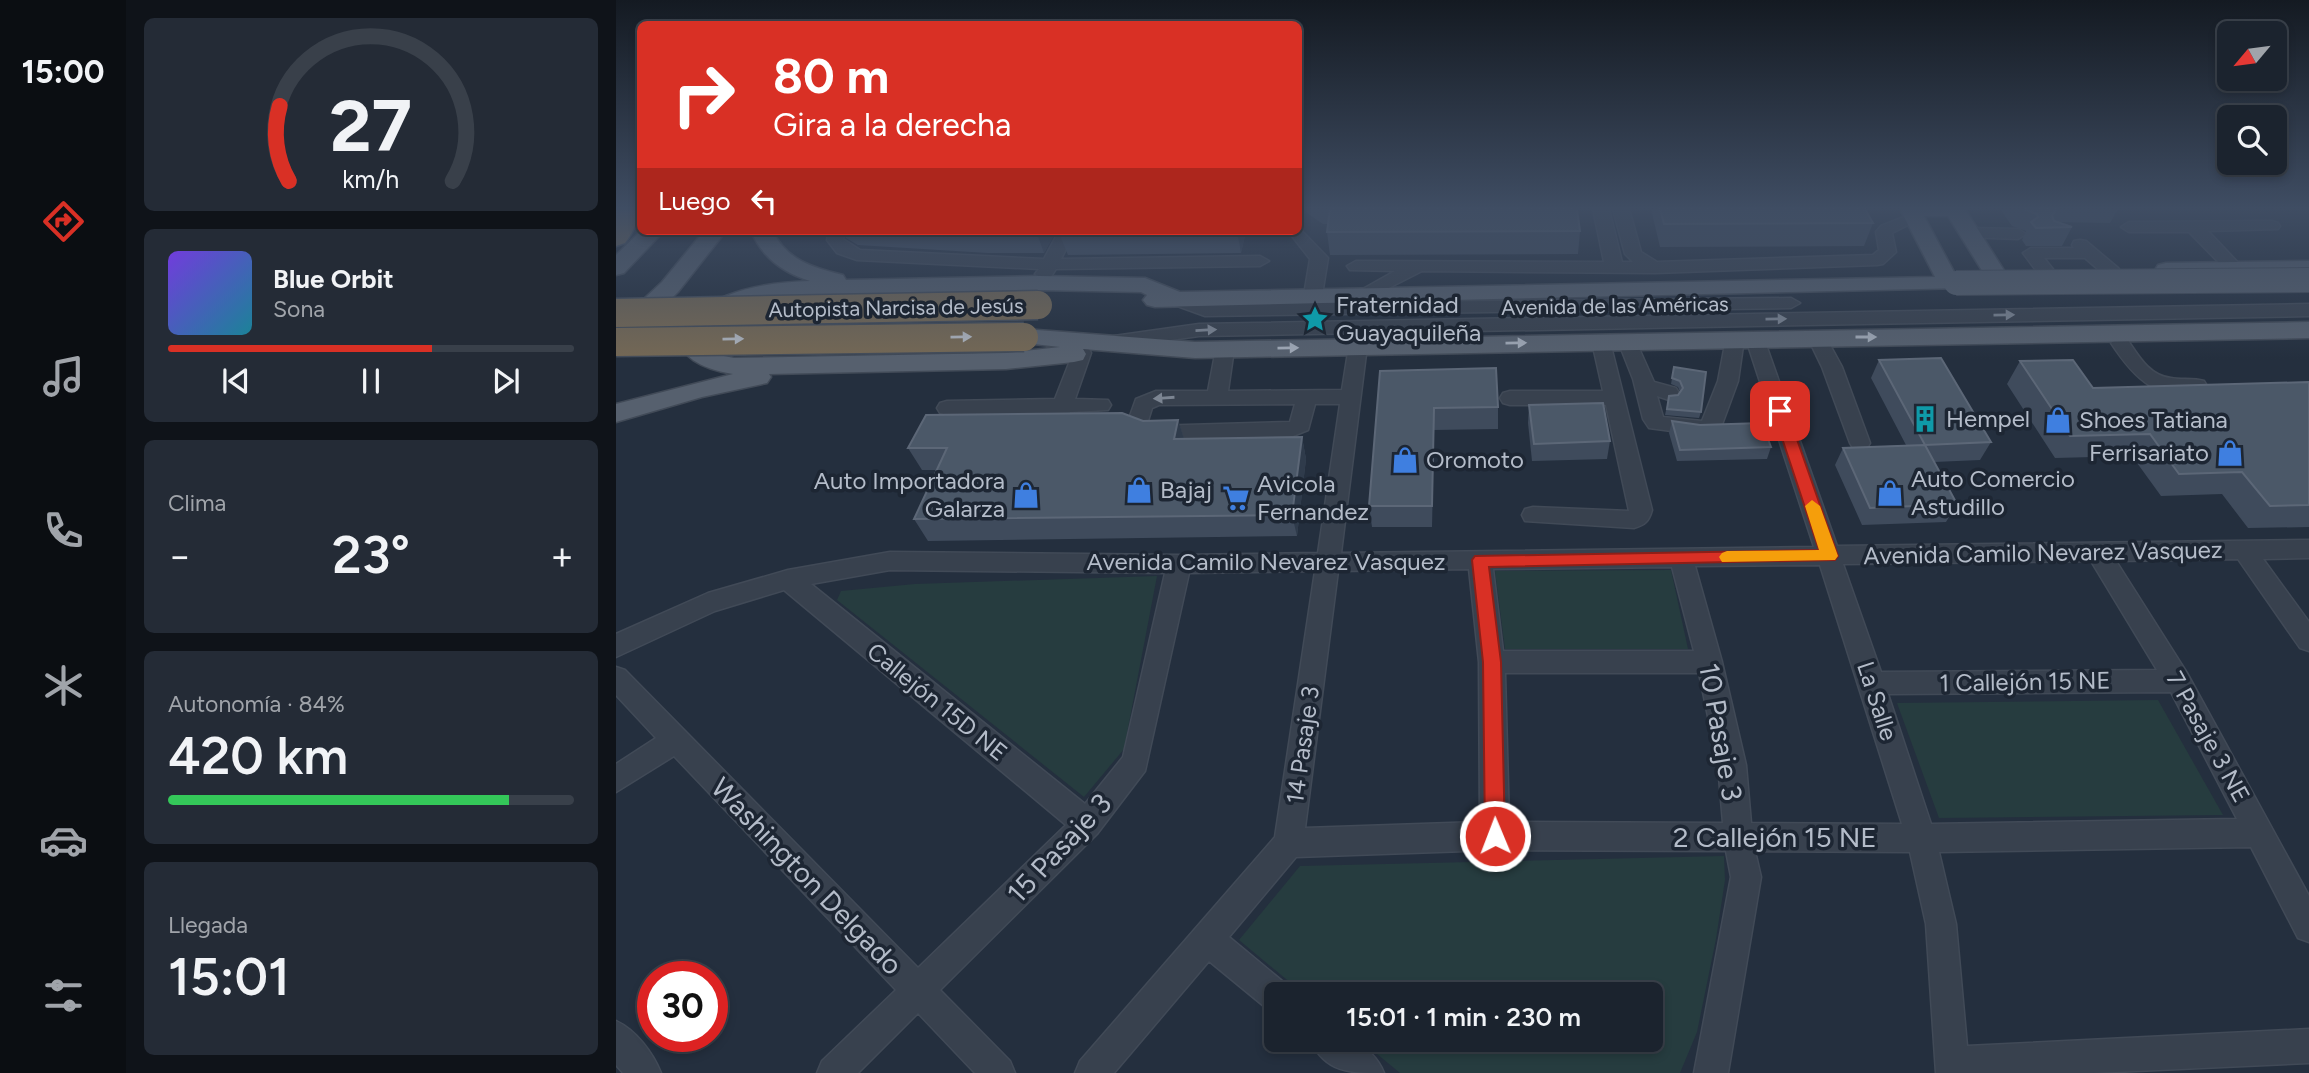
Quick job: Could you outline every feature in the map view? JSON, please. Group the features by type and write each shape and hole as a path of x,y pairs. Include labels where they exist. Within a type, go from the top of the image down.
{"highway":[{"name":"Autopista Narcisa de Jesús","path":"616,313 1042,284"},
{"name":"Autopista Narcisa de Jesús","path":"616,340 1024,337"}],"main road":[{"path":"616,340 670,287 692,259"},
{"path":"786,259 807,273 870,285"},
{"path":"1938,259 1949,278 1994,272 2309,268"},
{"path":"1986,259 1994,272"},
{"path":"2277,268 2309,283"},
{"name":"Avenida de las Américas","path":"1175,299 1776,285 1949,278 2309,283"},
{"path":"1042,284 870,285 776,289 742,297 709,315 693,336 692,346 698,357 713,364 834,366 1006,361 1082,353 1114,342"},
{"name":"Autopista Narcisa de Jesús","path":"1042,284 1175,299"},
{"name":"Avenida de las Américas","path":"1114,342 1195,350 2309,330"},
{"name":"Autopista Narcisa de Jesús","path":"1024,337 1114,342"},
{"name":"Avenida de las Américas","path":"1964,337 2041,344 2309,340"},
{"path":"616,413 726,383 834,366"}],"street":[{"path":"883,259 1042,284 1260,261"},
{"path":"1042,284 1054,259"},
{"path":"1314,295 1319,259"},
{"path":"1612,259 1614,267"},
{"path":"1640,259 1693,287"},
{"path":"1356,266 1652,267 1878,259"},
{"path":"2036,259 2047,273"},
{"path":"2097,259 2112,272"},
{"path":"2225,259 2234,268"},
{"path":"1363,294 1419,266"},
{"name":"Avenida de las Américas","path":"1175,299 1205,310 2309,297"},
{"name":"Avenida de las Américas","path":"1114,342 1199,330 2309,310"},
{"path":"1817,338 1832,367 1860,443"},
{"path":"1627,341 1656,423 1708,428 1713,425 1711,399 1745,339"},
{"name":"La Salle","path":"1745,339 1830,556 1921,838 1941,924 1953,1068"},
{"path":"1533,515 1634,520 1639,516 1641,510 1601,342"},
{"path":"2119,343 2143,376 2152,382 2162,386 2216,386"},
{"name":"14 Pasaje 3","path":"1289,843 1358,346"},
{"path":"1217,397 1225,349"},
{"path":"1054,425 1082,353"},
{"path":"1645,386 1669,393"},
{"path":"1306,396 1301,425 1293,429 1152,433 1136,426 1143,404 1148,400 1217,397 1306,396 1352,397"},
{"path":"1510,398 1614,398"},
{"path":"947,408 1101,405"},
{"name":"Avenida Camilo Nevarez Vasquez","path":"616,646 708,604 788,579 890,561 1179,564 2309,549"},
{"path":"2245,551 2309,641"},
{"name":"7 Pasaje 3 NE","path":"2098,552 2178,681 2309,927"},
{"name":"10 Pasaje 3","path":"1681,558 1709,662 1731,765 1738,837 1746,877 1711,1073"},
{"path":"1480,560 1492,662 1495,836"},
{"name":"15 Pasaje 3","path":"834,1073 1087,824 1135,762 1179,564"},
{"name":"Callejón 15D NE","path":"788,579 1087,824"},
{"path":"1492,662 1709,662"},
{"name":"Washington Delgado","path":"616,678 998,1073"},
{"name":"1 Callejón 15 NE","path":"1872,683 2178,681"},
{"path":"616,779 676,740"},
{"name":"2 Callejón 15 NE","path":"1289,843 1495,836 1921,838 2261,833"},
{"path":"1092,1073 1289,843"},
{"path":"1207,939 1264,986"},
{"path":"616,1038 643,1073"},
{"path":"1953,1068 2167,1063 2309,1046"},
{"path":"1342,1052 1367,1073"}],"green space":[{"path":"1671,570 1688,649 1505,649 1495,571"},
{"path":"1157,576 1124,749 1084,797 837,600 841,591 915,584"},
{"path":"2158,700 2223,815 1939,818 1897,703"},
{"path":"1724,856 1725,880 1716,939 1697,1032 1680,1073 1400,1073 1375,1052 1663,1052 1663,982 1290,982 1239,940 1300,866"}],"building":[{"path":"1941,358 1991,442 1925,445 1879,360"},
{"path":"2073,360 2093,388 2309,382 2309,505 2270,506 2242,472 2179,474 2150,434 2070,436 2020,361"},
{"path":"1674,367 1706,372 1701,412 1667,409 1669,396 1678,395 1683,388 1680,381 1672,378"},
{"name":"Oromoto","path":"1496,368 1498,407 1434,408 1432,506 1369,506 1380,371"},
{"path":"1603,403 1610,441 1534,444 1529,405"},
{"path":"1122,413 1143,421 1178,420 1174,439 1302,437 1292,515 914,519 947,448 908,448 926,415"},
{"path":"1672,421 1700,425 1762,423 1771,447 1680,450"},
{"path":"1925,445 1957,504 1870,508 1843,448"}],"slow traffic":[{"path":"1727,557 1830,556 1812,506"}],"place":[{"name":"Fraternidad Guayaquileña","path":"1315,319"},
{"name":"Hempel","path":"1925,419"},
{"name":"Shoes Tatiana","path":"2058,420"},
{"name":"Ferrisariato","path":"2230,453"},
{"name":"Oromoto","path":"1405,460"},
{"name":"Bajaj","path":"1139,490"},
{"name":"Auto Comercio Astudillo","path":"1890,493"},
{"name":"Auto Importadora Galarza","path":"1026,495"},
{"name":"Avicola Fernandez","path":"1236,498"}],"route":[{"path":"1495,836 1492,662 1480,560 1830,556 1780,411"}]}
